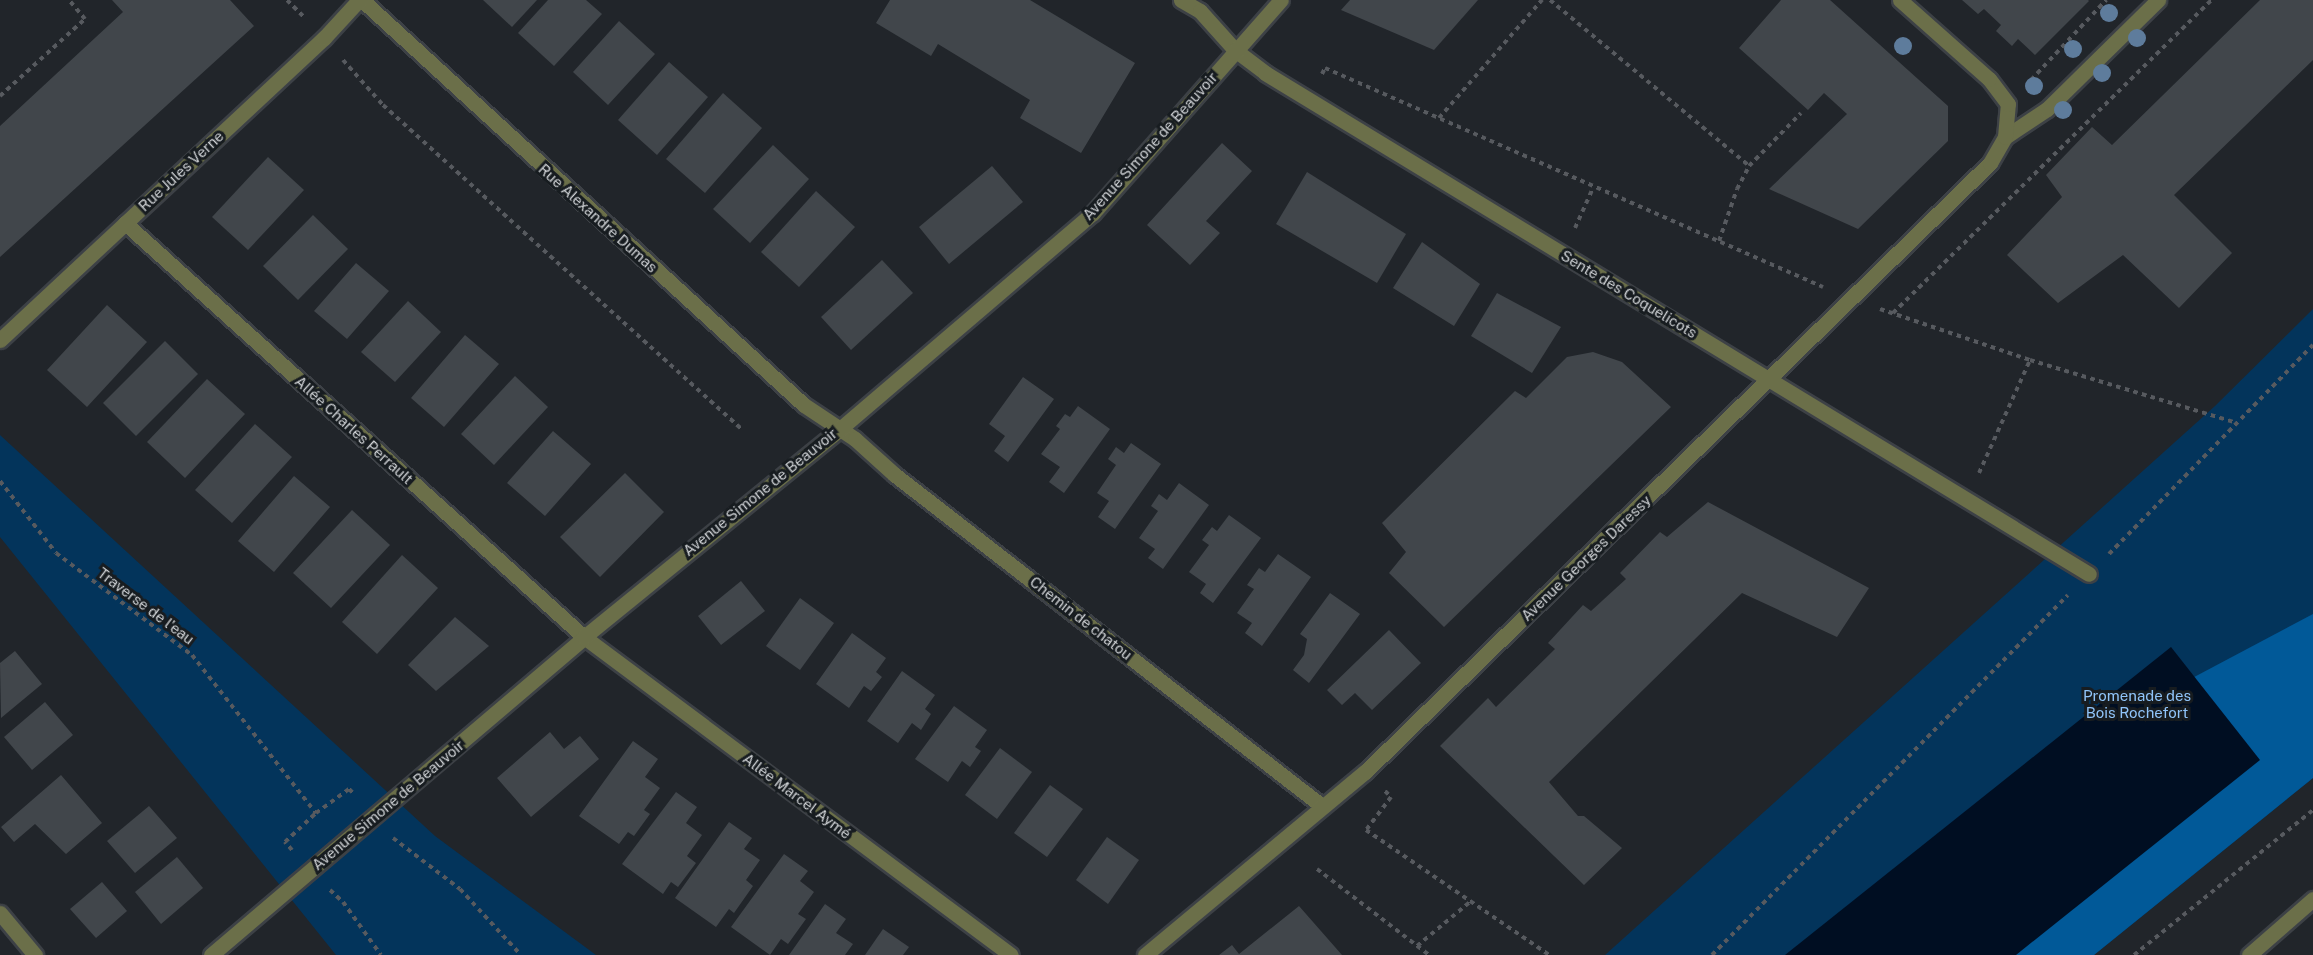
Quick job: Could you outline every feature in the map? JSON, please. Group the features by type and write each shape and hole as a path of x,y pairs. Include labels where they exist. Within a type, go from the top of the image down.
{"street":[{"name":"Rue Jules Verne","path":"0,340 324,38 361,0"},
{"name":"Rue Alexandre Dumas","path":"361,0 804,405 841,428"},
{"name":"Sente des Coquelicots","path":"1181,0 1200,11 1236,50 1265,73 2089,574"},
{"name":"Avenue Simone de Beauvoir","path":"211,955 584,637 841,428 1093,213 1281,0"},
{"path":"1900,0 1989,79 2008,104 2005,136"},
{"path":"2005,136 2046,109 2158,0"},
{"name":"Avenue Georges Daressy","path":"1145,955 1271,853 1322,806 1365,772 1990,163 2005,136"},
{"name":"Allée Charles Perrault","path":"125,223 584,637"},
{"name":"Chemin de chatou","path":"841,428 894,475 1322,806"},
{"name":"Allée Marcel Aymé","path":"584,637 1011,955"},
{"path":"2249,955 2269,940 2313,899"},
{"path":"0,913 35,955"},
{"path":"2261,955 2269,940"}],"path":[{"path":"0,96 85,19 69,0"},
{"path":"287,0 383,105 743,430"},
{"path":"1439,118 1542,0"},
{"path":"1550,0 1749,166"},
{"path":"2008,104 2106,0"},
{"path":"1893,313 2212,0"},
{"path":"1325,68 1593,188 1827,289"},
{"path":"1719,241 1737,189 1749,166 1801,113"},
{"path":"1562,254 1593,188"},
{"path":"1869,305 2030,360 2237,423"},
{"path":"1712,955 2313,345"},
{"path":"1967,501 2030,360"},
{"name":"Traverse de l'eau","path":"0,481 56,553 192,655 316,813"},
{"path":"1365,772 1391,797 1366,830 1549,955"},
{"path":"381,955 343,902 309,872 285,842 316,813 349,789 404,850 460,890 514,953 521,955"},
{"path":"2134,955 2313,810"},
{"path":"1317,869 1429,955"},
{"path":"1417,946 1471,901"}],"green space":[{"name":"Promenade des Bois Rochefort","path":"2313,309 2313,778 2094,955 1605,955 2215,406"},
{"path":"0,435 435,836 596,955 336,955 0,537"}],"shaded area":[{"path":"2313,614 2313,778 2094,955 1942,955 2181,684"},
{"path":"2171,647 2260,760 2016,955 1785,955"}],"building":[{"path":"112,0 230,0 254,26 0,257 0,126 123,12"},
{"path":"483,0 537,0 512,27"},
{"path":"548,0 586,0 602,14 554,66 518,33"},
{"path":"890,0 1030,0 1135,63 1081,153 1020,118 1030,100 938,44 931,56 876,23"},
{"path":"1350,0 1478,0 1434,50 1341,10"},
{"path":"1781,0 1830,0 1948,106 1948,141 1858,229 1769,189 1847,114 1824,93 1808,110 1739,48"},
{"path":"1962,0 2089,1 2035,55 2018,39 2012,46 1996,31 2001,25 1984,9 1978,14"},
{"path":"2260,0 2313,0 2313,60 2174,195 2232,253 2179,308 2123,255 2058,303 2007,255 2062,197 2046,175 2092,127 2112,145"},
{"path":"619,21 655,54 608,105 573,72"},
{"path":"669,62 708,97 657,155 618,120"},
{"path":"723,93 762,128 705,193 666,159"},
{"path":"1222,143 1252,171 1206,221 1220,233 1190,265 1147,225"},
{"path":"773,145 809,179 750,243 713,209"},
{"path":"268,157 304,190 248,250 212,217"},
{"path":"992,166 1023,202 949,264 919,227"},
{"path":"1307,172 1406,234 1377,283 1276,224"},
{"path":"816,191 855,227 799,287 761,252"},
{"path":"313,215 348,249 298,300 263,266"},
{"path":"1422,242 1480,284 1454,326 1393,288"},
{"path":"882,260 913,293 851,350 821,317"},
{"path":"356,263 389,291 347,339 314,311"},
{"path":"1497,293 1561,327 1532,373 1471,336"},
{"path":"408,301 441,332 395,382 361,352"},
{"path":"107,305 147,342 87,407 47,370"},
{"path":"465,335 499,364 444,427 411,398"},
{"path":"165,341 198,374 136,436 103,403"},
{"path":"1593,352 1622,362 1671,407 1444,627 1389,573 1406,552 1382,523 1515,391 1526,398 1567,357"},
{"path":"515,376 548,407 494,465 461,434"},
{"path":"1023,377 1054,399 1008,462 994,451 1005,436 989,424"},
{"path":"207,379 245,414 185,478 147,442"},
{"path":"1078,406 1110,429 1064,493 1049,482 1060,467 1041,454 1060,429 1056,426 1065,414 1070,417"},
{"path":"255,424 292,457 232,523 195,490"},
{"path":"553,431 591,464 545,516 507,483"},
{"path":"1131,443 1161,464 1115,529 1098,517 1109,501 1097,493 1116,465 1108,459 1116,447 1124,453"},
{"path":"625,473 664,512 600,577 560,537"},
{"path":"294,476 330,507 274,572 238,541"},
{"path":"1179,483 1209,505 1163,569 1148,558 1155,549 1139,538 1158,511 1151,506 1159,494 1167,500"},
{"path":"1708,502 1869,588 1837,637 1742,593 1549,782 1578,816 1584,816 1622,848 1584,885 1440,746 1488,698 1496,707 1555,649 1548,643 1583,605 1591,611 1626,579 1620,573 1660,532 1667,537"},
{"path":"352,510 390,545 331,608 293,573"},
{"path":"1229,515 1261,538 1213,603 1200,593 1206,584 1189,572 1209,545 1202,540 1212,527 1217,531"},
{"path":"1278,554 1311,577 1262,646 1245,633 1252,623 1237,613 1254,589 1247,585 1259,568 1265,572"},
{"path":"402,555 438,588 377,654 342,622"},
{"path":"741,581 765,611 721,645 698,616"},
{"path":"1330,593 1360,614 1309,683 1293,670 1304,655 1307,639 1300,634"},
{"path":"800,598 834,623 800,670 766,646"},
{"path":"455,617 489,646 436,691 408,665"},
{"path":"1389,630 1421,663 1372,710 1355,693 1342,705 1327,690"},
{"path":"852,633 886,658 876,672 882,677 871,691 864,686 849,708 816,684"},
{"path":"15,651 42,684 1,718 0,663"},
{"path":"902,671 935,695 925,709 931,714 921,730 912,723 898,743 867,721"},
{"path":"45,702 73,735 32,770 4,737"},
{"path":"954,706 987,730 975,747 981,751 970,767 962,761 948,782 915,759"},
{"path":"550,732 564,749 580,736 599,759 531,817 497,778"},
{"path":"633,741 658,759 645,777 660,788 644,810 650,814 634,836 628,832 619,844 579,816"},
{"path":"1000,748 1032,772 997,819 965,795"},
{"path":"61,775 102,823 66,854 35,824 14,842 1,827"},
{"path":"1050,785 1083,809 1047,857 1014,833"},
{"path":"676,792 697,807 686,823 702,835 687,856 696,863 678,887 671,882 663,894 622,864"},
{"path":"149,806 177,838 135,873 107,841"},
{"path":"729,822 752,838 744,849 760,860 746,880 753,886 734,913 729,909 716,927 675,898"},
{"path":"1107,837 1139,860 1108,904 1076,880"},
{"path":"784,854 808,871 800,881 814,892 798,914 806,919 788,944 781,939 770,955 731,927"},
{"path":"177,857 203,888 161,924 135,892"},
{"path":"102,882 127,911 96,938 70,909"},
{"path":"825,904 846,919 836,933 853,944 845,955 789,955"},
{"path":"1299,906 1342,955 1219,955 1232,945 1239,954"},
{"path":"883,929 909,947 903,955 865,955"}]}
